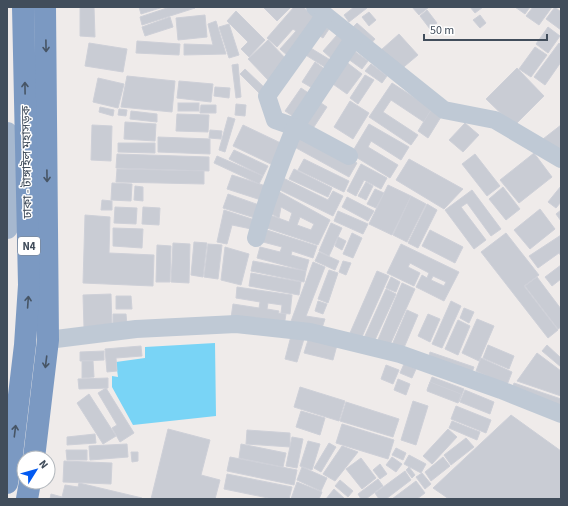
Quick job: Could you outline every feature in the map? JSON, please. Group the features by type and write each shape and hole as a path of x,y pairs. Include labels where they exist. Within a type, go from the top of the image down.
{"highway":[{"name":"ঢাকা - টাঙ্গাইল মহাসড়ক","path":"7,484 25,345 29,285 14,170 23,7"},
{"name":"ঢাকা - টাঙ্গাইল মহাসড়ক","path":"35,450 48,340 45,7"}],"main road":[{"path":"7,133 14,170 7,228"}],"street":[{"path":"349,156 295,127 275,120 267,96 320,11 444,110 495,120 561,159"},
{"path":"256,238 277,169 295,127 354,38"},
{"path":"48,340 136,328 236,324 310,332 400,354 501,390 561,414"}],"water":[{"path":"215,343 216,416 133,425 112,387 112,376 118,377 116,362 145,358 145,347"}],"building":[{"path":"80,7 94,7 95,37 80,36"},
{"path":"139,7 163,7 141,14"},
{"path":"170,7 195,8 142,25 140,17"},
{"path":"263,7 291,7 277,21"},
{"path":"294,7 303,7 319,21 288,56 280,49 296,31 293,29 277,47 267,38"},
{"path":"354,7 367,8 349,22 344,15"},
{"path":"412,7 429,7 419,15"},
{"path":"470,7 483,7 475,13"},
{"path":"515,7 530,7 525,14"},
{"path":"533,7 552,7 539,25 526,16"},
{"path":"555,7 561,12 561,30 546,19"},
{"path":"427,10 437,23 430,29 420,16"},
{"path":"236,11 265,40 249,57 241,49 248,42 227,21"},
{"path":"369,12 376,20 369,26 362,17"},
{"path":"205,15 207,37 178,40 176,18"},
{"path":"480,15 486,23 480,28 473,20"},
{"path":"170,17 173,27 145,36 142,27"},
{"path":"216,21 226,54 184,55 184,44 213,45 208,24"},
{"path":"321,23 329,29 323,38 315,33"},
{"path":"357,23 375,39 368,47 350,30"},
{"path":"229,24 239,55 229,58 219,27"},
{"path":"548,27 560,36 548,53 536,44"},
{"path":"399,34 418,55 399,71 381,50"},
{"path":"337,35 347,43 333,60 323,51"},
{"path":"268,40 288,61 268,80 248,59"},
{"path":"137,41 180,44 179,55 136,53"},
{"path":"89,43 127,49 123,72 85,66"},
{"path":"559,43 561,45 561,62 545,85 534,77"},
{"path":"309,47 332,61 328,69 304,54"},
{"path":"535,47 547,55 531,77 519,69"},
{"path":"350,48 368,61 362,69 344,56"},
{"path":"345,61 362,74 347,94 330,82"},
{"path":"315,62 326,70 314,89 302,82"},
{"path":"238,64 241,97 236,98 232,65"},
{"path":"371,64 387,76 382,83 365,71"},
{"path":"517,68 544,96 514,126 486,99"},
{"path":"245,69 265,88 260,94 240,74"},
{"path":"365,75 374,80 358,104 350,98"},
{"path":"127,76 175,81 172,112 121,107"},
{"path":"98,78 124,84 118,108 93,102"},
{"path":"179,81 213,84 211,102 177,98"},
{"path":"392,83 432,109 424,122 391,100 383,112 418,135 411,145 369,117"},
{"path":"215,87 230,88 229,98 214,96"},
{"path":"301,88 313,96 297,119 285,111"},
{"path":"315,99 327,107 310,133 299,125"},
{"path":"350,101 369,113 353,139 334,127"},
{"path":"178,103 199,103 199,111 178,111"},
{"path":"236,104 246,105 245,116 235,115"},
{"path":"201,105 216,105 216,113 200,113"},
{"path":"100,107 114,110 113,116 99,112"},
{"path":"119,109 127,110 126,116 118,115"},
{"path":"431,110 441,117 428,138 418,131"},
{"path":"131,111 157,114 157,122 130,119"},
{"path":"177,114 209,115 208,132 176,131"},
{"path":"228,117 235,119 225,152 219,150"},
{"path":"125,122 156,124 155,141 124,139"},
{"path":"465,123 479,135 463,152 449,140"},
{"path":"369,124 409,147 401,160 371,141 368,147 398,165 390,178 351,154"},
{"path":"92,125 112,126 111,161 91,160"},
{"path":"243,125 285,145 275,166 233,146"},
{"path":"561,125 561,151 543,139"},
{"path":"210,130 222,131 221,139 209,138"},
{"path":"297,130 357,163 349,177 289,144"},
{"path":"158,137 210,139 210,154 158,152"},
{"path":"118,143 155,143 155,153 118,152"},
{"path":"234,150 268,166 263,176 229,159"},
{"path":"534,153 552,177 519,203 500,180"},
{"path":"117,154 209,157 209,171 116,168"},
{"path":"475,154 500,186 487,196 462,164"},
{"path":"217,156 263,176 259,184 214,163"},
{"path":"304,159 349,181 344,192 298,170"},
{"path":"409,159 463,189 444,209 396,180"},
{"path":"361,164 387,178 381,189 364,180 356,196 347,191"},
{"path":"117,169 204,171 204,184 116,182"},
{"path":"294,169 332,188 328,197 289,179"},
{"path":"232,175 269,187 264,201 227,189"},
{"path":"279,176 328,200 333,191 343,196 333,216 274,187"},
{"path":"366,182 373,186 366,200 358,196"},
{"path":"112,183 132,184 131,201 111,200"},
{"path":"388,185 411,196 392,235 369,224"},
{"path":"135,186 143,187 143,201 134,200"},
{"path":"561,186 561,202 556,208 548,202"},
{"path":"503,187 520,209 506,220 489,199"},
{"path":"274,189 330,220 318,245 267,228 270,215 289,222 292,213 281,207 279,218 268,212","holes":["300,217 314,224 311,230 297,225"]},
{"path":"375,189 384,193 376,208 367,204"},
{"path":"472,190 501,229 491,236 467,203 461,207 486,240 474,249 445,210"},
{"path":"228,194 262,206 258,219 223,208"},
{"path":"411,196 426,204 407,242 393,235"},
{"path":"347,197 374,211 368,221 342,207"},
{"path":"102,200 112,201 112,210 101,210"},
{"path":"427,204 437,210 418,248 408,243"},
{"path":"115,207 137,208 136,224 114,223"},
{"path":"143,207 160,208 159,225 142,224"},
{"path":"540,209 555,229 530,249 514,230"},
{"path":"224,210 258,221 256,230 232,225 227,244 217,242"},
{"path":"561,210 561,221 556,214"},
{"path":"338,211 368,224 363,234 334,221"},
{"path":"85,215 110,217 109,253 154,255 153,286 83,283"},
{"path":"331,223 342,228 329,256 319,251"},
{"path":"113,228 143,229 142,248 113,246"},
{"path":"267,230 317,246 313,258 292,251 291,255 309,260 306,271 257,258 260,247 280,252 282,247 263,242"},
{"path":"430,230 463,247 455,263 422,246"},
{"path":"352,233 362,238 353,258 343,254"},
{"path":"506,233 539,275 524,286 558,330 548,338 481,252"},
{"path":"561,235 561,256 559,253 538,268 529,256"},
{"path":"338,237 346,241 342,250 335,246"},
{"path":"194,242 207,243 203,277 191,275"},
{"path":"173,243 190,244 189,283 171,282"},
{"path":"208,244 222,245 218,279 204,277"},
{"path":"401,244 459,272 444,301 416,287 422,275 427,278 429,273 410,263 408,267 420,273 414,286 387,273","holes":["433,276 446,282 444,286 431,280"]},
{"path":"157,245 171,246 170,282 156,282"},
{"path":"225,247 249,254 241,285 221,280"},
{"path":"319,252 339,261 335,270 315,261"},
{"path":"253,261 306,271 304,282 251,271"},
{"path":"343,261 351,263 346,275 339,272"},
{"path":"313,262 325,267 306,316 325,319 322,328 290,324"},
{"path":"561,265 561,279 552,286 545,277"},
{"path":"329,270 338,273 328,303 318,299"},
{"path":"377,271 389,276 361,339 350,333"},
{"path":"251,273 301,282 299,295 249,286"},
{"path":"391,277 400,282 396,292 386,288"},
{"path":"537,277 561,309 561,327 558,329 525,286"},
{"path":"402,283 415,289 389,347 377,342"},
{"path":"237,287 292,295 290,314 281,313 282,305 268,303 267,309 279,311 278,313 286,314 284,326 231,318 233,304 259,308 260,302 236,298"},
{"path":"386,289 396,294 374,342 364,338"},
{"path":"111,294 112,328 84,328 83,295"},
{"path":"116,296 131,296 132,309 116,309"},
{"path":"318,301 327,304 323,314 315,311"},
{"path":"451,301 461,306 442,348 432,344"},
{"path":"464,308 474,312 469,323 460,318"},
{"path":"407,310 418,315 403,350 392,345"},
{"path":"113,314 126,314 127,325 113,325"},
{"path":"428,314 440,319 430,342 418,336"},
{"path":"477,319 494,326 479,361 462,353"},
{"path":"458,320 470,326 458,355 445,349"},
{"path":"291,336 304,339 297,362 285,359"},
{"path":"309,337 337,345 333,360 304,353"},
{"path":"488,345 514,356 509,369 483,358"},
{"path":"547,345 561,358 561,367 542,351"},
{"path":"141,346 142,356 116,358 117,371 107,372 105,349"},
{"path":"104,351 104,360 80,361 80,352"},
{"path":"430,352 474,367 471,375 428,361"},
{"path":"537,353 561,371 561,396 517,381"},
{"path":"481,358 512,372 507,385 476,371"},
{"path":"82,361 93,361 94,377 82,378"},
{"path":"404,364 416,369 412,378 400,373"},
{"path":"386,365 399,370 393,384 381,379"},
{"path":"432,377 464,389 459,402 427,390"},
{"path":"108,378 108,388 79,389 78,379"},
{"path":"398,379 410,384 406,395 394,390"},
{"path":"430,382 461,394 458,403 427,391"},
{"path":"514,383 561,399 561,407 511,392"},
{"path":"300,387 345,401 339,421 294,407"},
{"path":"106,388 134,433 120,442 112,428 117,425 98,393"},
{"path":"465,390 494,402 490,414 460,402"},
{"path":"89,394 116,436 103,444 77,403"},
{"path":"413,401 428,406 416,445 401,440"},
{"path":"346,402 399,419 393,437 340,421"},
{"path":"456,406 491,420 486,433 451,419"},
{"path":"301,411 325,418 320,435 296,427"},
{"path":"511,415 561,451 561,499 449,499 433,488"},
{"path":"452,421 480,432 477,440 449,428"},
{"path":"342,424 394,440 388,459 336,443"},
{"path":"168,429 210,440 201,475 220,480 215,499 151,499"},
{"path":"448,429 457,437 432,464 423,456"},
{"path":"247,430 290,433 290,447 246,444"},
{"path":"95,434 96,443 67,445 67,437"},
{"path":"292,437 303,439 297,468 286,466"},
{"path":"466,438 474,447 451,465 444,455"},
{"path":"308,441 320,444 312,470 300,466"},
{"path":"329,443 336,447 321,472 314,468"},
{"path":"127,444 128,457 90,460 89,446"},
{"path":"241,444 286,453 283,467 239,458"},
{"path":"342,446 358,452 335,481 323,474"},
{"path":"396,448 406,453 403,460 392,455"},
{"path":"66,450 87,450 87,460 67,460"},
{"path":"131,452 138,452 138,461 132,462"},
{"path":"409,455 426,464 421,473 404,464"},
{"path":"230,457 297,470 294,485 227,471"},
{"path":"392,457 402,464 396,472 386,465"},
{"path":"443,457 450,466 431,481 425,472"},
{"path":"361,458 376,478 362,489 346,469"},
{"path":"64,461 112,463 111,484 63,482"},
{"path":"380,464 387,474 380,479 373,470"},
{"path":"302,467 327,478 321,491 297,480"},
{"path":"409,467 415,475 412,478 406,470"},
{"path":"405,471 411,480 386,499 379,499 375,493"},
{"path":"422,473 431,484 425,489 416,477"},
{"path":"227,474 292,487 289,499 273,499 224,489"},
{"path":"378,479 383,486 366,499 361,499 358,494"},
{"path":"340,480 353,491 348,497 335,486"},
{"path":"416,481 425,493 417,499 392,499"},
{"path":"297,482 322,492 319,499 291,499"},
{"path":"79,483 142,499 50,499 51,494 62,497 65,485 78,487"},
{"path":"334,489 345,499 326,499"}]}
